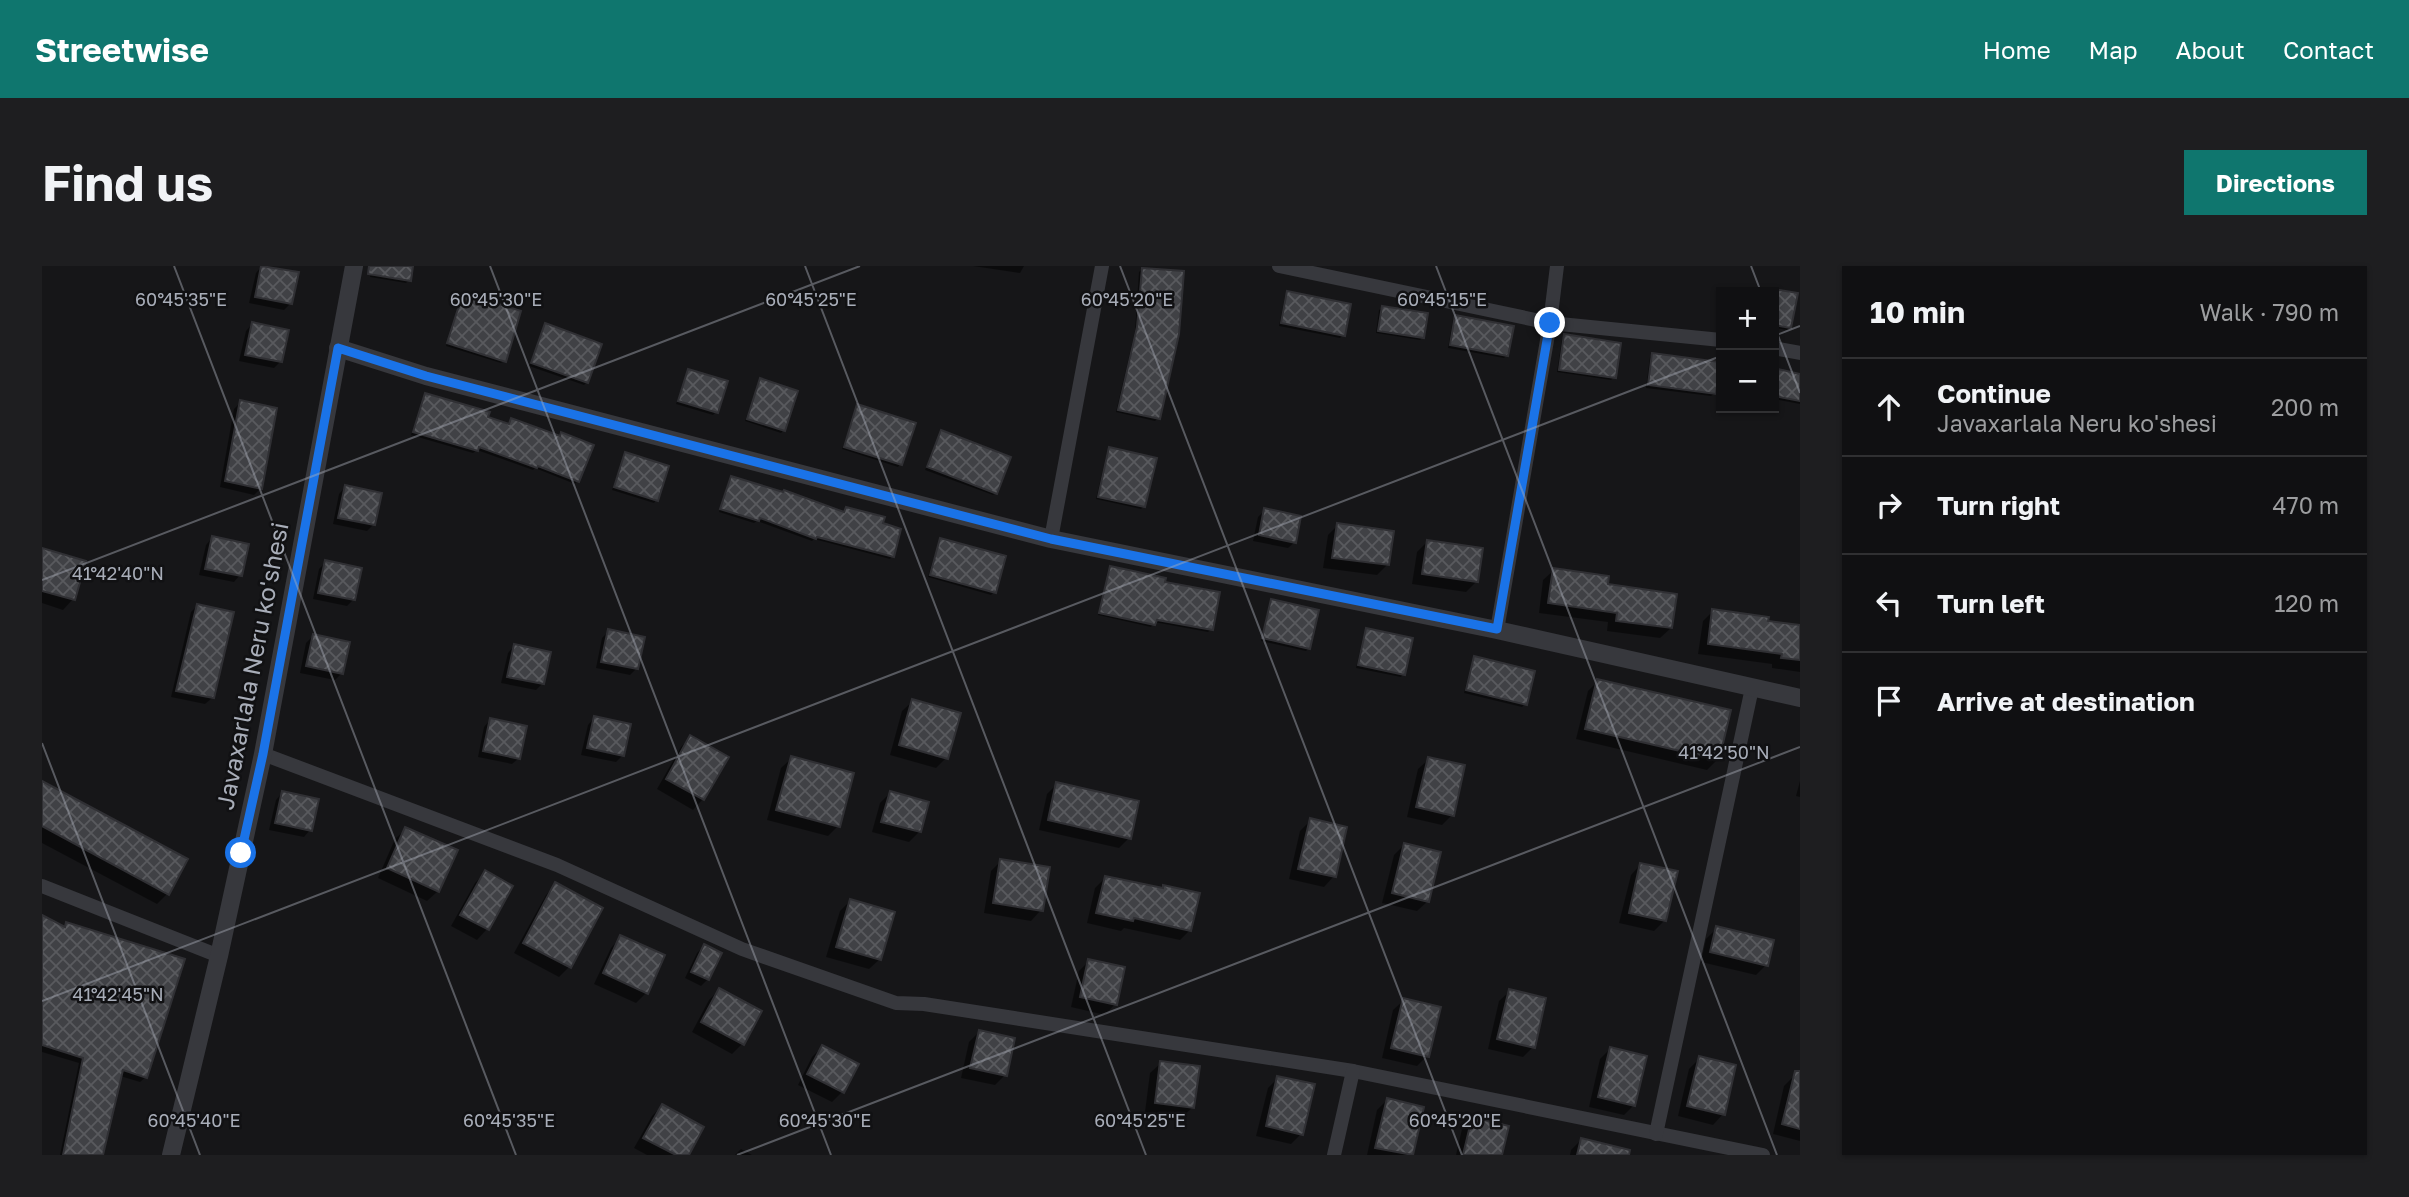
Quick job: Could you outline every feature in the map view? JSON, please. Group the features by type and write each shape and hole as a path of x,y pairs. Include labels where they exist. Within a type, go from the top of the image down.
{"street":[{"name":"Javaxarlala Neru ko'shesi","path":"171,1155 219,956 263,754 354,266"},
{"path":"1051,539 1102,266"},
{"path":"1279,266 1550,323 1716,340"},
{"path":"1497,629 1550,323 1557,266"},
{"path":"338,348 426,376 1051,539 1497,629 1800,698"},
{"path":"1779,349 1800,353"},
{"path":"1656,1134 1752,688"},
{"path":"263,754 557,865 742,948 896,1003 924,1004 1353,1071 1763,1155"},
{"path":"42,886 219,956"},
{"path":"1334,1155 1353,1071"}],"building":[{"path":"261,266 299,272 292,304 255,297"},
{"path":"369,266 413,266 411,281 368,274"},
{"path":"1142,268 1184,271 1179,334 1160,419 1118,410 1137,327"},
{"path":"1779,290 1798,293 1791,328 1779,326"},
{"path":"1287,291 1351,304 1345,336 1281,323"},
{"path":"463,293 521,311 506,362 447,343"},
{"path":"1382,306 1428,313 1424,338 1378,331"},
{"path":"1455,315 1514,326 1508,356 1450,345"},
{"path":"252,322 289,330 282,362 245,355"},
{"path":"545,323 602,344 588,383 531,363"},
{"path":"1564,334 1621,343 1616,378 1559,370"},
{"path":"1652,353 1716,361 1716,394 1648,385"},
{"path":"688,369 728,381 718,413 678,401"},
{"path":"1779,369 1800,374 1800,401 1779,397"},
{"path":"760,378 798,391 785,431 747,419"},
{"path":"425,393 490,412 488,417 509,424 511,418 560,436 561,432 594,445 579,482 479,447 478,451 413,432"},
{"path":"240,400 277,408 262,489 225,481"},
{"path":"857,404 916,423 902,465 844,447"},
{"path":"941,430 1011,457 997,494 927,467"},
{"path":"1109,447 1157,458 1145,507 1098,497"},
{"path":"625,452 669,466 658,501 614,487"},
{"path":"731,476 783,492 784,490 844,512 846,507 885,517 883,523 901,529 894,557 817,537 816,539 760,518 759,521 720,509"},
{"path":"345,485 382,493 375,525 338,518"},
{"path":"1264,508 1301,516 1296,543 1259,535"},
{"path":"1337,523 1394,531 1389,565 1332,558"},
{"path":"212,536 249,544 242,576 205,569"},
{"path":"940,538 1006,556 996,593 930,575"},
{"path":"1427,540 1483,548 1478,582 1422,574"},
{"path":"42,548 86,561 75,600 42,591"},
{"path":"325,560 362,568 355,600 318,593"},
{"path":"1110,566 1166,578 1165,582 1220,592 1213,630 1157,620 1155,625 1099,613"},
{"path":"1553,568 1609,576 1608,584 1677,594 1672,628 1616,621 1617,613 1548,603"},
{"path":"1271,599 1319,610 1310,649 1262,638"},
{"path":"197,604 234,612 214,698 176,691"},
{"path":"1712,609 1769,617 1768,621 1800,625 1800,660 1781,658 1782,654 1708,644"},
{"path":"1366,628 1413,638 1405,675 1358,665"},
{"path":"608,629 645,637 638,669 601,662"},
{"path":"313,634 350,642 343,674 306,666"},
{"path":"514,644 551,652 544,684 507,677"},
{"path":"1474,656 1535,671 1527,705 1466,690"},
{"path":"1597,679 1731,710 1719,760 1585,729"},
{"path":"912,699 961,713 948,759 899,745"},
{"path":"594,716 631,724 624,756 587,748"},
{"path":"490,718 527,726 520,759 483,751"},
{"path":"690,735 729,757 704,800 666,779"},
{"path":"791,756 854,773 840,827 776,810"},
{"path":"1428,757 1465,765 1454,816 1416,807"},
{"path":"42,781 188,859 169,895 42,826"},
{"path":"1056,782 1139,801 1131,839 1048,820"},
{"path":"282,791 319,799 312,831 275,823"},
{"path":"890,791 929,802 921,832 881,822"},
{"path":"1310,818 1347,827 1336,877 1298,869"},
{"path":"405,827 458,850 439,892 387,868"},
{"path":"1404,843 1441,852 1429,902 1392,893"},
{"path":"1000,859 1050,867 1043,911 993,903"},
{"path":"1640,863 1678,871 1666,921 1629,913"},
{"path":"485,870 513,886 489,930 460,915"},
{"path":"1105,876 1200,893 1191,931 1134,918 1133,921 1096,913"},
{"path":"555,882 603,908 571,968 523,943"},
{"path":"850,899 895,912 881,960 836,947"},
{"path":"42,915 65,927 66,922 185,959 147,1078 123,1070 103,1155 63,1155 83,1058 42,1045"},
{"path":"1716,926 1774,940 1768,966 1710,952"},
{"path":"620,935 665,955 648,994 603,973"},
{"path":"704,944 722,953 709,980 691,972"},
{"path":"1088,959 1125,967 1117,1005 1080,997"},
{"path":"719,988 762,1011 744,1045 701,1022"},
{"path":"1509,989 1546,998 1535,1048 1497,1039"},
{"path":"1403,998 1441,1007 1429,1057 1391,1048"},
{"path":"979,1030 1015,1038 1007,1076 970,1068"},
{"path":"822,1045 859,1064 844,1093 807,1074"},
{"path":"1610,1047 1647,1056 1635,1106 1598,1097"},
{"path":"1699,1056 1736,1065 1725,1115 1687,1106"},
{"path":"1160,1061 1200,1066 1194,1108 1155,1103"},
{"path":"1795,1071 1800,1071 1800,1129 1782,1124"},
{"path":"1277,1076 1315,1084 1303,1135 1266,1126"},
{"path":"1387,1098 1424,1107 1413,1155 1375,1148"},
{"path":"662,1104 704,1127 689,1155 676,1155 643,1138"},
{"path":"1472,1117 1509,1126 1502,1155 1463,1155"},
{"path":"1581,1138 1630,1150 1629,1155 1577,1155"}],"route":[{"path":"241,853 263,754 338,348 426,376 1051,539 1497,629 1550,323"}]}
